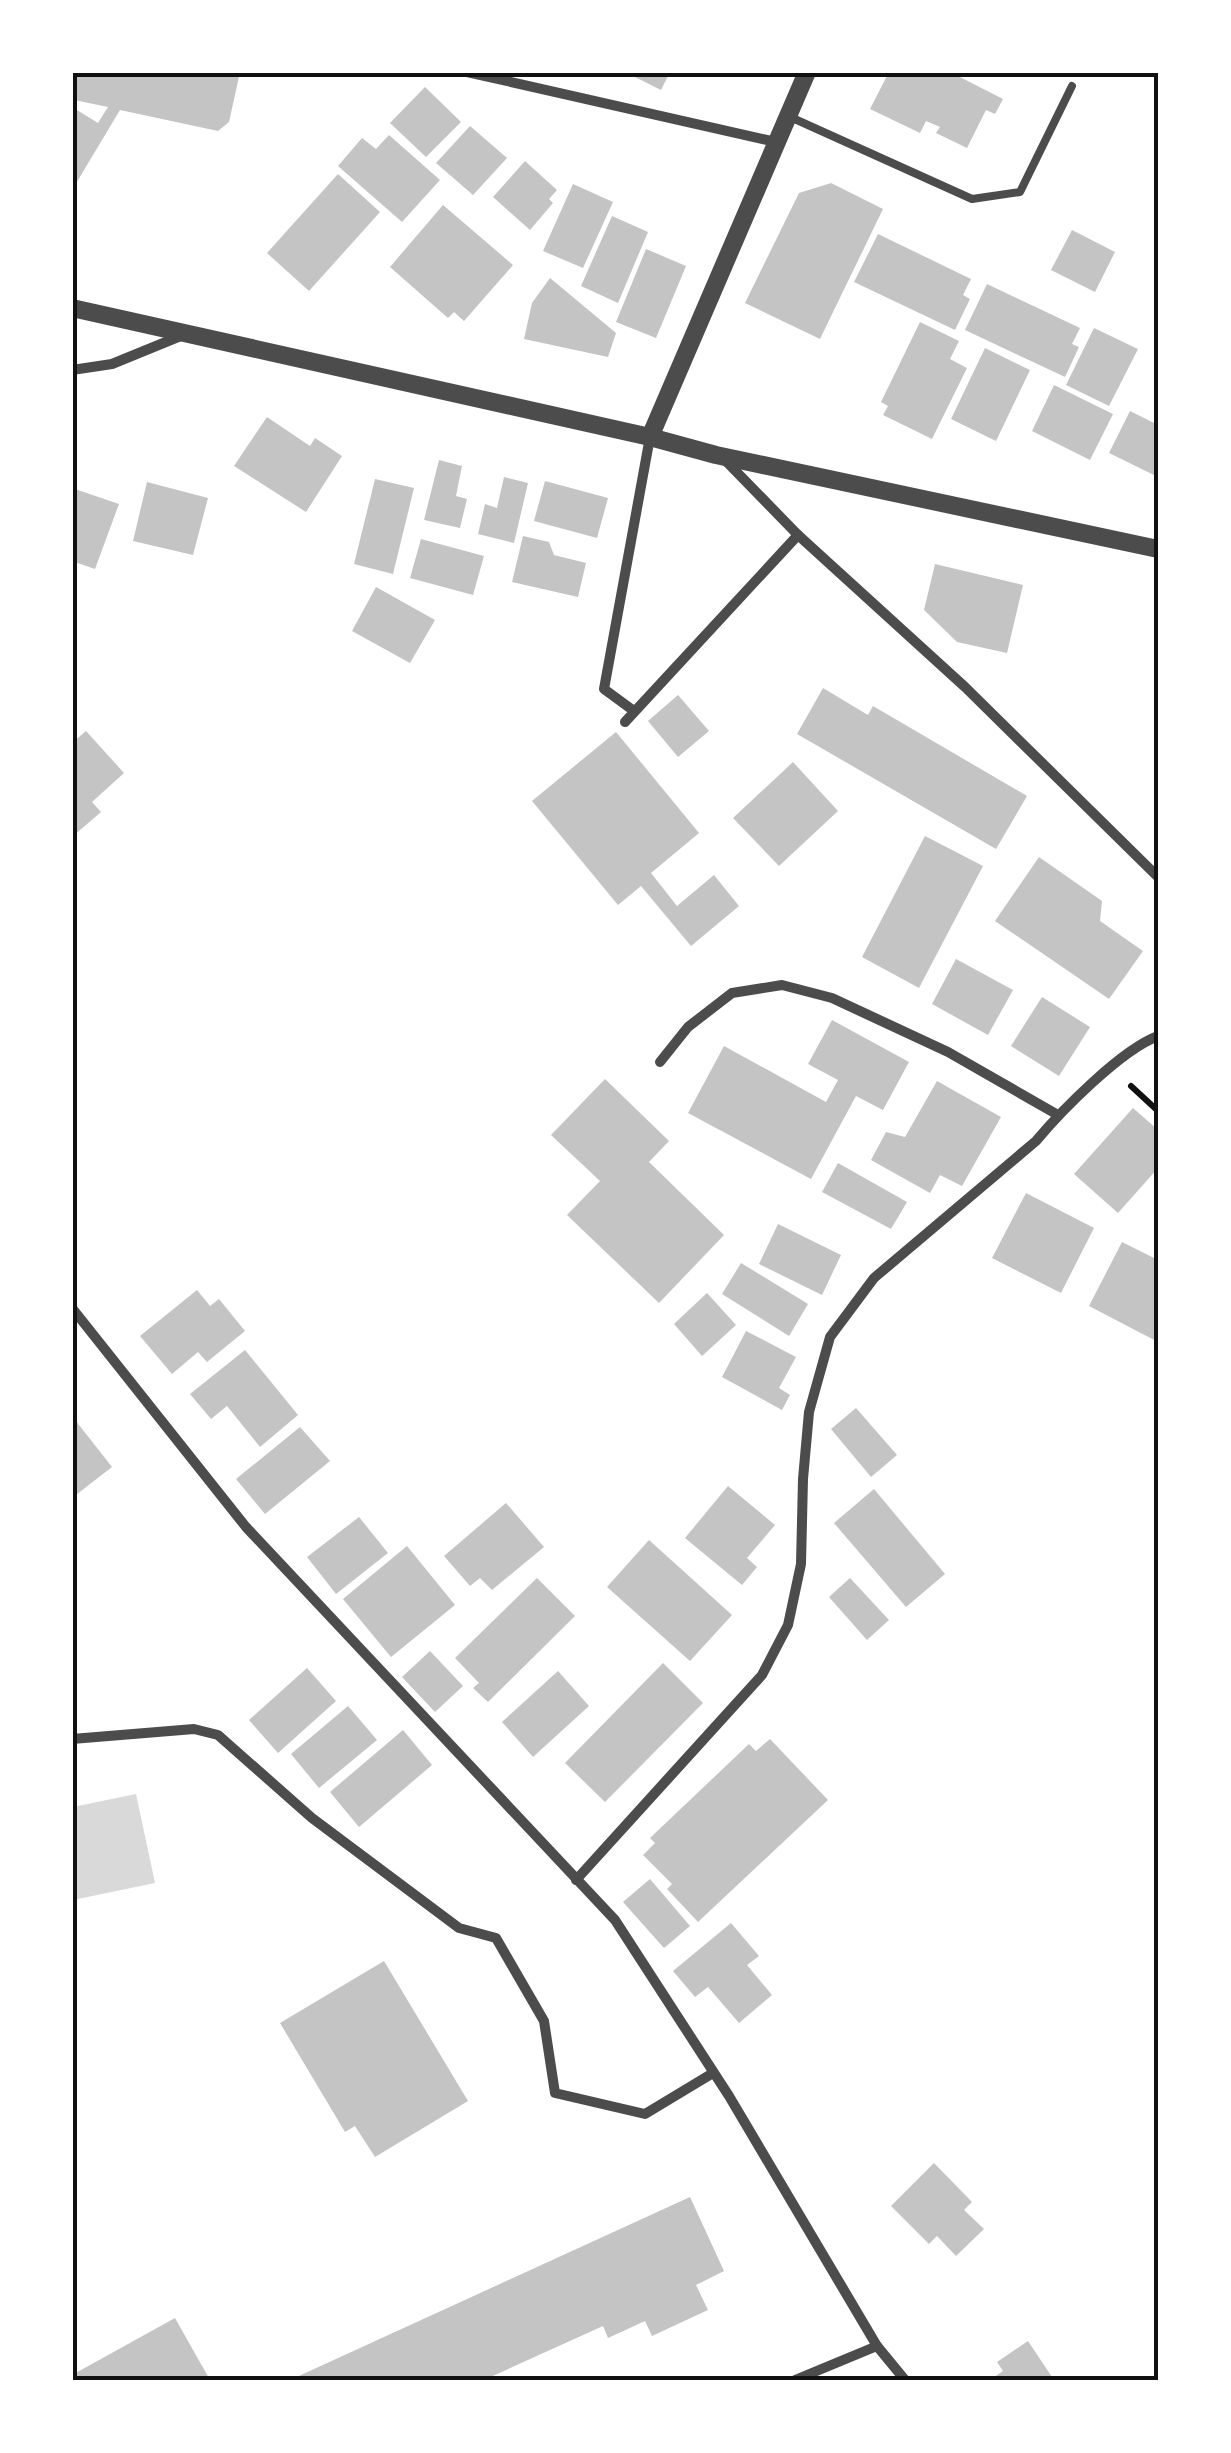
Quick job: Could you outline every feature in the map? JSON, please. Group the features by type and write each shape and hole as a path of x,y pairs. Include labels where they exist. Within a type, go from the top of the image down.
{"street":[{"path":"467,72 776,142"},
{"path":"634,712 604,690 650,437 807,72"},
{"path":"72,308 721,456 1158,549"},
{"path":"72,370 112,364 184,335"},
{"path":"721,456 798,535 965,687 1158,877"},
{"path":"625,722 798,535"},
{"path":"660,1062 688,1027 732,993 782,984 832,998 948,1052 1058,1115"},
{"path":"576,1880 762,1675 788,1626 801,1564 803,1478 810,1412 830,1336 874,1278 1036,1141 1058,1115 1111,1068 1158,1036"},
{"path":"72,1308 246,1527 615,1920 713,2073 877,2346 905,2380"},
{"path":"72,1739 194,1729 218,1735 312,1818 459,1928 496,1938 544,2021 555,2094 645,2114 713,2073"},
{"path":"795,2380 877,2346"}],"lane":[{"path":"788,116 972,199 1020,192 1072,86"}],"shaded area":[{"path":"136,1794 155,1883 73,1900 73,1807"}],"building":[{"path":"72,72 240,72 229,122 218,131 120,110 72,190 72,107 98,123 108,107 74,100"},
{"path":"625,72 670,72 661,90"},
{"path":"889,72 950,72 1003,99 995,114 986,110 967,148 936,133 940,127 926,121 920,133 870,109"},
{"path":"425,87 461,122 426,157 390,123"},
{"path":"470,126 507,158 473,195 436,163"},
{"path":"389,135 440,180 402,222 338,166 362,138 376,149"},
{"path":"525,161 557,190 549,199 553,203 530,230 493,197"},
{"path":"338,174 380,212 309,291 267,253"},
{"path":"831,183 883,209 820,339 745,303 799,193"},
{"path":"573,184 613,202 583,268 543,251"},
{"path":"443,205 513,265 464,321 454,312 448,318 390,267"},
{"path":"612,216 648,232 618,303 581,286"},
{"path":"1072,230 1115,252 1095,292 1051,270"},
{"path":"878,234 971,279 963,295 970,299 955,330 854,282"},
{"path":"646,249 686,266 656,338 616,322"},
{"path":"550,278 616,333 608,357 524,339 532,303"},
{"path":"987,284 1080,328 1072,344 1079,347 1065,377 965,330"},
{"path":"920,322 959,341 950,359 967,368 932,439 883,415 888,406 881,402"},
{"path":"1094,328 1138,349 1109,406 1066,385"},
{"path":"985,348 1030,370 996,441 951,419"},
{"path":"1054,385 1113,414 1090,460 1032,431"},
{"path":"1130,411 1158,425 1158,477 1109,453"},
{"path":"267,417 310,446 315,438 342,456 306,512 234,466"},
{"path":"439,460 462,466 456,496 467,499 460,528 424,520"},
{"path":"504,477 528,483 514,543 478,534 485,504 497,508"},
{"path":"375,479 414,488 393,574 354,564"},
{"path":"545,481 608,498 597,538 534,521"},
{"path":"147,482 208,498 193,555 133,541"},
{"path":"72,488 119,504 95,569 72,561"},
{"path":"523,536 549,542 554,555 586,563 578,597 512,582"},
{"path":"421,539 484,556 473,595 410,578"},
{"path":"935,564 1023,585 1007,653 957,642 924,610"},
{"path":"376,587 435,620 410,663 352,631"},
{"path":"823,688 868,715 873,706 1027,796 996,849 797,734"},
{"path":"678,695 709,731 678,757 648,721"},
{"path":"86,731 124,773 92,802 101,812 72,837 72,743"},
{"path":"616,732 699,833 651,873 677,906 714,875 739,906 691,946 641,886 618,905 532,801"},
{"path":"793,762 838,811 779,866 733,818"},
{"path":"925,836 983,866 919,988 862,957"},
{"path":"1039,857 1102,901 1100,921 1143,951 1109,999 995,921"},
{"path":"956,959 1013,990 988,1035 932,1004"},
{"path":"1042,997 1090,1027 1059,1076 1011,1046"},
{"path":"832,1020 909,1062 883,1110 856,1096 811,1179 688,1113 724,1046 826,1102 838,1080 808,1064"},
{"path":"605,1079 669,1141 649,1162 724,1235 659,1303 567,1215 600,1181 551,1135"},
{"path":"937,1081 1001,1117 962,1186 940,1175 930,1193 871,1160 886,1132 905,1137"},
{"path":"1133,1108 1158,1130 1158,1168 1118,1213 1074,1174"},
{"path":"838,1163 907,1202 891,1229 822,1192"},
{"path":"1026,1193 1094,1228 1061,1293 992,1258"},
{"path":"778,1224 841,1255 822,1295 759,1264"},
{"path":"1122,1242 1158,1260 1158,1342 1089,1306"},
{"path":"741,1263 808,1304 789,1336 722,1294"},
{"path":"197,1290 210,1306 219,1299 245,1331 207,1362 198,1352 172,1374 140,1336"},
{"path":"707,1293 736,1325 702,1356 674,1324"},
{"path":"746,1331 796,1357 779,1388 790,1395 782,1410 722,1377"},
{"path":"245,1350 298,1415 260,1447 227,1406 211,1419 190,1394"},
{"path":"856,1408 897,1455 871,1477 831,1429"},
{"path":"72,1416 112,1467 72,1498"},
{"path":"300,1427 330,1461 265,1514 236,1479"},
{"path":"728,1486 775,1525 747,1558 757,1567 742,1585 685,1538"},
{"path":"874,1489 945,1574 906,1607 834,1523"},
{"path":"506,1503 544,1547 492,1590 480,1578 470,1586 444,1556"},
{"path":"359,1517 388,1553 336,1594 307,1557"},
{"path":"649,1540 732,1615 690,1661 607,1587"},
{"path":"407,1546 455,1605 391,1657 343,1599"},
{"path":"537,1578 575,1616 488,1702 473,1688 479,1683 455,1658"},
{"path":"850,1578 889,1620 867,1640 829,1597"},
{"path":"430,1651 463,1686 435,1712 402,1677"},
{"path":"663,1663 703,1703 605,1802 565,1763"},
{"path":"307,1668 336,1701 278,1753 249,1720"},
{"path":"558,1671 589,1706 533,1757 502,1722"},
{"path":"348,1706 377,1740 319,1788 291,1754"},
{"path":"403,1730 432,1765 359,1827 330,1792"},
{"path":"770,1739 828,1800 698,1922 667,1889 672,1884 643,1855 655,1843 650,1838 749,1744 756,1751"},
{"path":"650,1879 690,1926 664,1948 623,1902"},
{"path":"731,1923 759,1956 747,1965 772,1995 739,2023 708,1987 695,1997 673,1971"},
{"path":"384,1961 468,2101 375,2157 355,2126 345,2132 280,2023"},
{"path":"934,2163 972,2202 964,2210 984,2229 956,2256 937,2236 929,2244 891,2206"},
{"path":"690,2197 724,2271 696,2285 708,2310 652,2336 645,2321 608,2338 603,2326 484,2380 290,2380"},
{"path":"175,2318 210,2380 72,2380 72,2375"},
{"path":"1028,2341 1054,2380 990,2380 1003,2371 997,2362"}]}
